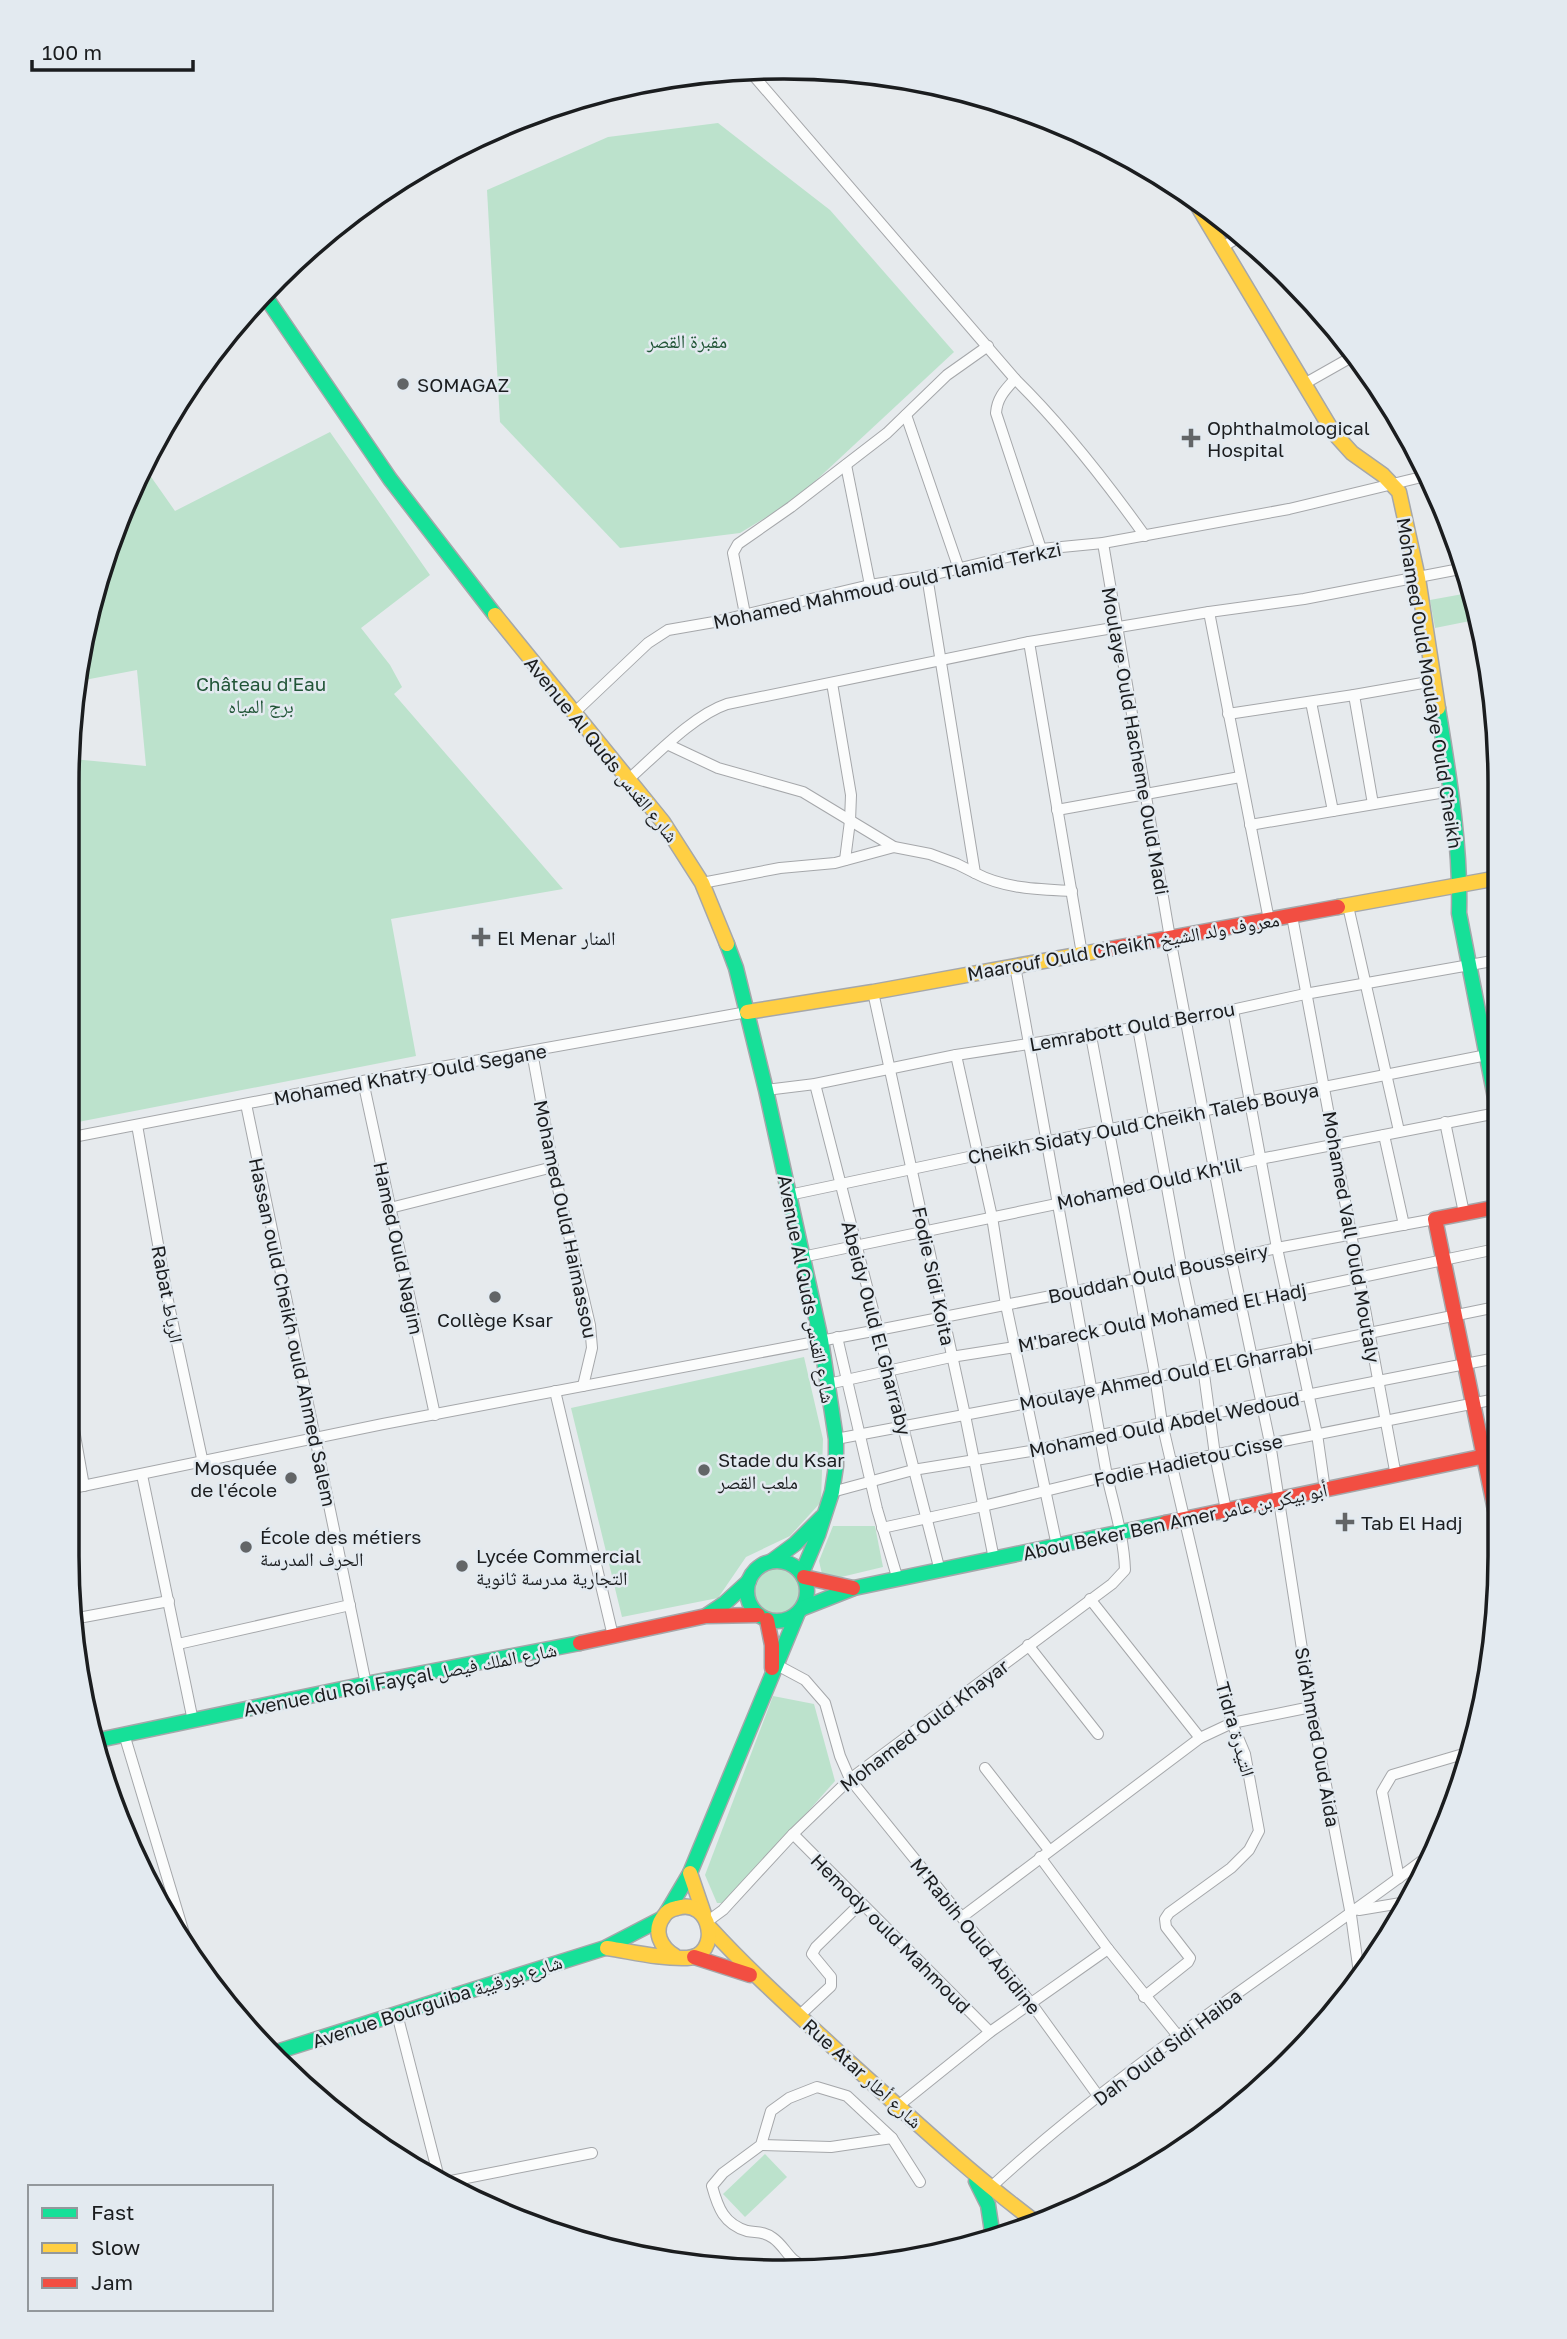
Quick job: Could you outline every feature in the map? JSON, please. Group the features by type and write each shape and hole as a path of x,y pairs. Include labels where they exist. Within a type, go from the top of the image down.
{"street":[{"path":"757,80 1015,379 1071,437 1145,536"},
{"path":"1205,219 1318,408 1344,445 1393,483"},
{"path":"1222,247 1233,241"},
{"name":"Avenue Al Quds شارع القدس","path":"269,302 390,479 455,566 630,778 678,843 702,883 729,947 766,1090 821,1340 836,1439 832,1492 803,1575"},
{"path":"745,614 733,553 738,544 846,465 906,415 947,375 988,346"},
{"path":"1304,384 1347,360"},
{"path":"1015,379 1001,394 996,413 1041,549"},
{"path":"906,415 958,569"},
{"path":"846,465 870,585"},
{"name":"Mohamed Mahmoud ould Tlamid Terkzi","path":"574,713 658,635 668,630 870,585 927,576 1041,549 1145,536 1301,506 1418,477"},
{"name":"Mohamed Ould Moulaye Ould Cheikh","path":"1393,483 1399,492 1418,578 1451,791 1460,885 1459,913 1488,1038"},
{"name":"Moulaye Ould Hacheme Ould Madi","path":"1103,543 1170,938 1231,1258"},
{"path":"630,778 699,717 714,708 1029,642 1304,599 1455,570"},
{"path":"927,576 975,873"},
{"path":"1209,612 1269,920"},
{"path":"1029,642 1083,954"},
{"path":"1228,714 1434,681"},
{"path":"832,683 851,795 845,860"},
{"path":"1354,695 1373,804"},
{"path":"1311,702 1333,811"},
{"path":"669,744 718,768 803,792 894,847 930,854 1003,884 1072,891"},
{"path":"1057,810 1240,778"},
{"path":"1250,825 1451,791"},
{"path":"702,883 780,868 845,860 894,847"},
{"name":"Maarouf Ould Cheikh معروف ولد الشيخ","path":"747,1012 873,992 1488,880"},
{"path":"1348,906 1399,1131"},
{"name":"Mohamed Vall Ould Moutaly","path":"1292,916 1396,1476"},
{"name":"Lemrabott Ould Berrou","path":"766,1090 815,1084 956,1055 1186,1020 1488,962"},
{"path":"1016,966 1028,1044 1119,1533"},
{"name":"Fodie Sidi Koita","path":"873,992 994,1559"},
{"path":"1233,1010 1277,1248 1317,1434 1325,1490"},
{"name":"Mohamed Khatry Ould Segane","path":"79,1136 363,1081 747,1012"},
{"path":"1138,1028 1190,1313 1203,1367 1215,1455 1226,1510"},
{"name":"Tidra التيدرة","path":"1091,1036 1162,1423 1231,1723 1240,1737 1245,1754 1259,1831 1249,1850 1231,1868 1164,1919 1166,1927 1190,1958 1144,1997"},
{"name":"Mohamed Ould Haimassou","path":"532,1052 553,1167 592,1339 583,1386"},
{"path":"956,1055 992,1217 1006,1305 1057,1546"},
{"name":"Cheikh Sidaty Ould Cheikh Taleb Bouya","path":"789,1195 1488,1055"},
{"name":"Hamed Ould Nagim","path":"363,1081 435,1415"},
{"name":"Abeidy Ould El Gharraby","path":"815,1084 940,1572"},
{"name":"Hassan ould Cheikh ould Ahmed Salem","path":"246,1104 366,1684"},
{"name":"Mohamed Ould Kh'lil","path":"802,1258 1260,1159 1488,1115"},
{"path":"1445,1122 1464,1213"},
{"name":"Rabat الرباط","path":"136,1125 168,1301 203,1463"},
{"path":"1384,1135 1404,1225"},
{"path":"390,1208 553,1167"},
{"name":"Bouddah Ould Bousseiry","path":"79,1487 314,1438 1006,1305 1277,1248 1488,1209"},
{"path":"1435,1219 1473,1404 1488,1449"},
{"name":"M'bareck Ould Mohamed El Hadj","path":"828,1384 951,1357 1190,1313 1488,1251"},
{"name":"Sid'Ahmed Oud Aida","path":"1231,1258 1270,1443 1311,1707 1354,1912 1358,1963"},
{"name":"Moulaye Ahmed Ould El Gharrabi","path":"836,1439 1298,1349 1455,1313 1488,1308"},
{"path":"837,1337 882,1528 898,1580"},
{"name":"Mohamed Ould Abdel Wedoud","path":"832,1492 913,1470 1037,1450 1101,1435 1488,1360"},
{"path":"555,1391 613,1636"},
{"name":"Fodie Hadietou Cisse","path":"882,1528 1107,1476 1488,1401"},
{"name":"Abou Beker Ben Amer أبو بيكر بن عامر","path":"800,1611 855,1588 1488,1455"},
{"path":"79,1458 84,1486"},
{"path":"142,1475 193,1721"},
{"name":"Avenue Al Quds شارع القدس","path":"772,1561 794,1545 823,1516"},
{"name":"Mohamed Ould Khayar","path":"708,1921 723,1910 793,1834 850,1779 1112,1584 1125,1570 1124,1547 1119,1533"},
{"path":"690,1873 708,1921 707,1945 694,1956 675,1956 661,1945 658,1927 690,1873 808,1592 803,1575 788,1563 772,1561 758,1568 749,1581 706,1616"},
{"name":"Abou Beker Ben Amer أبو بيكر بن عامر","path":"803,1575 855,1588"},
{"path":"749,1581 748,1600 762,1617 772,1644 771,1680"},
{"path":"1090,1599 1200,1738"},
{"path":"82,1617 169,1601"},
{"path":"178,1644 349,1605"},
{"path":"706,1616 762,1617 783,1621 800,1611"},
{"name":"Avenue du Roi Fayçal شارع الملك فيصل","path":"103,1739 706,1616"},
{"path":"1028,1645 1098,1734"},
{"name":"M'Rabih Ould Abidine","path":"777,1665 805,1680 816,1690 825,1703 840,1756 850,1779 1031,2003 1099,2097"},
{"path":"962,1917 1200,1738 1231,1723 1311,1707"},
{"path":"124,1734 179,1918"},
{"path":"1399,1878 1382,1792 1392,1775 1459,1755"},
{"path":"985,1768 1045,1853 1108,1950 1178,2036"},
{"name":"Hemody ould Mahmoud","path":"793,1834 990,2032"},
{"name":"Dah Ould Sidi Haiba","path":"990,2188 1033,2148 1178,2036 1417,1864"},
{"path":"800,2015 831,1986 831,1978 812,1954 861,1903"},
{"path":"1354,1912 1396,1904"},
{"path":"664,1915 676,1907 686,1905 696,1908 708,1921"},
{"name":"Avenue Bourguiba شارع بورقيبة","path":"282,2050 606,1948 664,1915"},
{"name":"Rue Atar شارع أطار","path":"708,1921 726,1947 761,1980 990,2188 1028,2216"},
{"name":"Avenue Bourguiba شارع بورقيبة","path":"606,1948 675,1956"},
{"path":"898,2106 990,2032 1108,1950"},
{"name":"Rue Atar شارع أطار","path":"694,1956 761,1980"},
{"path":"397,2014 437,2169"},
{"path":"792,2260 777,2241 765,2232 749,2231 731,2224 719,2211 712,2186 723,2173 761,2145 771,2111 789,2098 817,2087 847,2096 892,2138 920,2182"},
{"path":"761,2145 831,2147 892,2138"},
{"path":"457,2180 592,2153"},
{"name":"Rue Atar شارع أطار","path":"966,2165 982,2189 992,2228"}],"green space":[{"name":"مقبرة القصر","path":"718,123 830,210 954,352 796,499 740,533 620,548 500,422 487,190 608,137"},
{"name":"Château d'Eau برج المياه","path":"330,432 430,575 361,628 390,665 402,687 394,694 563,889 391,919 416,1056 79,1122 80,760 146,766 137,670 87,680 92,646 116,557 150,475 175,511"},
{"path":"1462,594 1469,621 1435,628 1430,600"},
{"name":"Stade du Ksar ملعب القصر","path":"804,1357 823,1439 821,1502 790,1536 746,1557 718,1598 622,1617 571,1408"},
{"path":"833,1526 875,1526 883,1567 837,1578 822,1574 819,1561"},
{"path":"777,1567 794,1574 801,1591 794,1608 777,1615 760,1608 753,1591 760,1574"},
{"path":"773,1696 814,1704 835,1781 727,1903 717,1903 705,1875"},
{"path":"765,2154 787,2177 745,2217 723,2194"}],"traffic: fast":[{"path":"269,302 390,479 495,615"},
{"path":"1438,708 1456,836 1459,913 1488,1062"},
{"path":"727,944 736,968 766,1090 821,1340 836,1439 832,1492 802,1573"},
{"path":"772,1561 795,1544 822,1517"},
{"path":"803,1608 854,1588 1165,1523"},
{"path":"771,1561 783,1561 802,1574 807,1591 805,1603 794,1616 783,1621 771,1621 752,1608 747,1597 747,1585 760,1566 771,1561"},
{"path":"707,1615 749,1581"},
{"path":"667,1912 690,1873 797,1615"},
{"path":"103,1739 580,1643"},
{"path":"282,2050 605,1948 661,1919"},
{"path":"976,2181 988,2205 992,2228"}],"traffic: slow":[{"path":"1205,219 1333,432 1352,453 1383,475 1399,492 1418,578 1438,708"},
{"path":"495,615 663,822 702,883 727,944"},
{"path":"1338,907 1488,880"},
{"path":"747,1012 1104,950"},
{"path":"690,1873 704,1914"},
{"path":"607,1948 667,1957 687,1958 698,1955 705,1948 708,1928 705,1918 689,1907 675,1908 665,1914 660,1922 662,1944 675,1956"},
{"path":"710,1928 778,1996 894,2103 1028,2216"}],"traffic: jam":[{"path":"1104,950 1338,907"},
{"path":"1488,1209 1435,1219 1488,1476"},
{"path":"1165,1523 1488,1455"},
{"path":"804,1577 853,1588"},
{"path":"580,1643 706,1616 758,1615"},
{"path":"767,1620 772,1645 772,1668"},
{"path":"694,1957 750,1975"}],"place":[{"name":"SOMAGAZ","path":"403,384"},
{"name":"Ophthalmological Hospital","path":"1191,438"},
{"name":"El Menar المنار","path":"481,937"},
{"name":"Collège Ksar","path":"495,1297"},
{"name":"Stade du Ksar ملعب القصر","path":"704,1470"},
{"name":"Mosquée de l'école","path":"291,1478"},
{"name":"Tab El Hadj","path":"1345,1522"},
{"name":"École des métiers الحرف المدرسة","path":"246,1547"},
{"name":"Lycée Commercial التجارية مدرسة ثانوية","path":"462,1566"}]}
